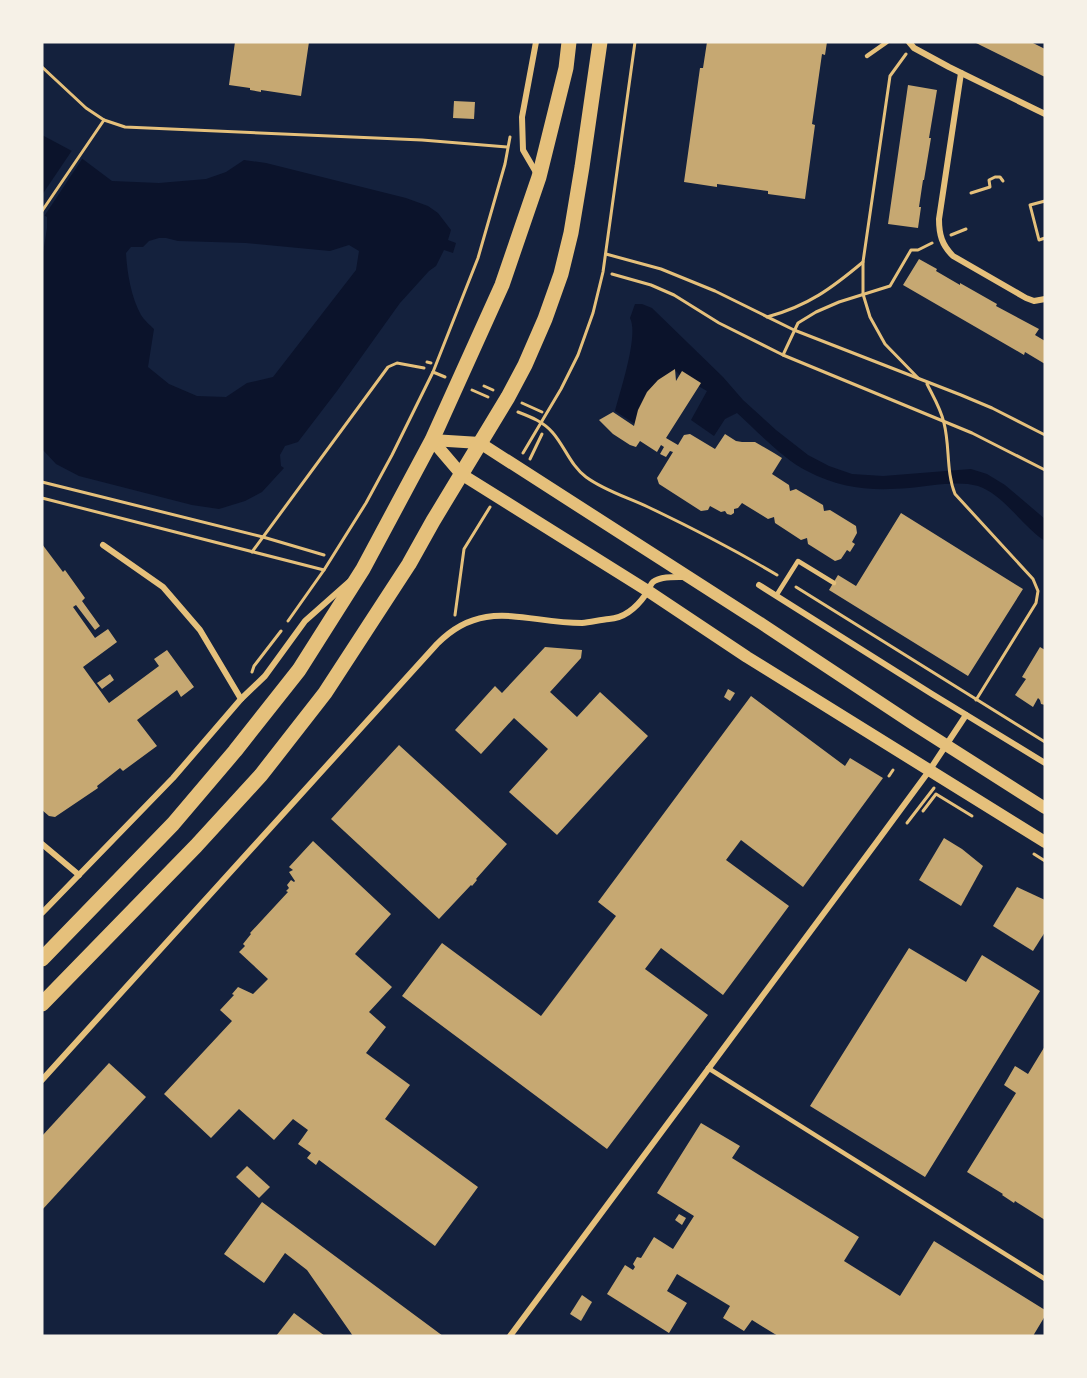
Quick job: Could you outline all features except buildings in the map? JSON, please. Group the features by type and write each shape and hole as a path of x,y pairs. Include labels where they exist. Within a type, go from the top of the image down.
{"main road":[{"path":"42,959 173,824 235,751 299,670 363,569 432,440 502,285 539,177 566,68 569,42"},
{"path":"42,1004 196,846 261,775 325,693 409,564 508,397 545,319 561,274 575,211 600,42"},
{"path":"432,440 480,443 1045,808"},
{"path":"432,440 461,474 648,591 747,657 1045,842"}],"street":[{"path":"536,42 522,117 523,150 539,177"},
{"path":"911,45 961,73 1045,114"},
{"path":"961,73 939,219 941,239 953,256 1026,298 1034,301 1045,299"},
{"path":"103,545 163,587 200,630 241,699"},
{"path":"42,913 173,778 241,699 265,676 305,621 363,569"},
{"path":"42,1080 453,629 465,622 486,616 582,622 617,618 638,605 653,582 661,578 688,576"},
{"path":"759,585 1045,763"},
{"path":"510,1336 929,771 966,715"},
{"path":"42,844 79,875"}],"lane":[{"path":"867,56 887,42"},
{"path":"776,596 798,561 834,583"},
{"path":"708,1068 1045,1280"}],"path":[{"path":"516,466 561,389 578,354 593,313 606,254 635,42"},
{"path":"911,45 890,76 863,262 862,294 870,317 885,344 920,379"},
{"path":"42,67 86,108 104,120 125,127 422,140 507,147 505,164 478,258 433,372 392,455 324,570 42,498"},
{"path":"42,211 104,120"},
{"path":"971,194 990,187 989,180 993,178 1000,177 1003,181"},
{"path":"1045,201 1030,205 1039,240 1045,238"},
{"path":"949,236 966,229"},
{"path":"783,355 798,323 838,302 890,286 911,250 918,250 929,244"},
{"path":"606,254 661,269 715,291 794,330 992,408 1045,435"},
{"path":"767,317 811,301 837,284 863,262"},
{"path":"612,274 651,285 674,295 719,322 783,355 972,433 1045,470"},
{"path":"252,552 388,366 396,363 424,368"},
{"path":"926,382 944,423 951,484 958,498 1033,579 1037,587 1036,603 976,699"},
{"path":"484,386 497,392"},
{"path":"517,401 542,412"},
{"path":"541,422 552,432 578,470 586,477 618,495 645,505 740,553 1045,742"},
{"path":"530,459 542,434"},
{"path":"42,482 263,537 324,555"},
{"path":"453,629 464,549 497,496"},
{"path":"889,776 893,770"},
{"path":"923,811 936,794 976,818"},
{"path":"1025,849 1045,861"}],"water":[{"path":"42,135 72,151 112,181 159,183 206,179 226,172 244,160 266,163 406,198 428,206 438,213 451,230 448,240 456,243 453,253 444,250 436,266 400,303 298,442 285,446 280,455 281,466 284,468 262,492 245,501 219,509 192,505 79,476 56,464 42,449 42,259 47,217 42,214","holes":["166,238 178,241 246,243 330,251 349,245 359,251 356,270 273,377 247,383 226,397 197,396 169,384 148,367 154,329 141,315 130,284 126,253 131,247 143,247 149,241"]},
{"path":"635,304 652,308 723,377 743,400 808,455 852,474 883,476 971,469 987,474 1005,485 1045,519 1045,541 996,496 978,486 953,483 882,489 832,482 798,466 737,413 725,419 714,436 691,420 707,391 693,383 690,387 676,371 661,380 635,424 615,411 631,350 630,318"}],"pier":[{"path":"73,149 84,156 43,218 42,195"}]}
